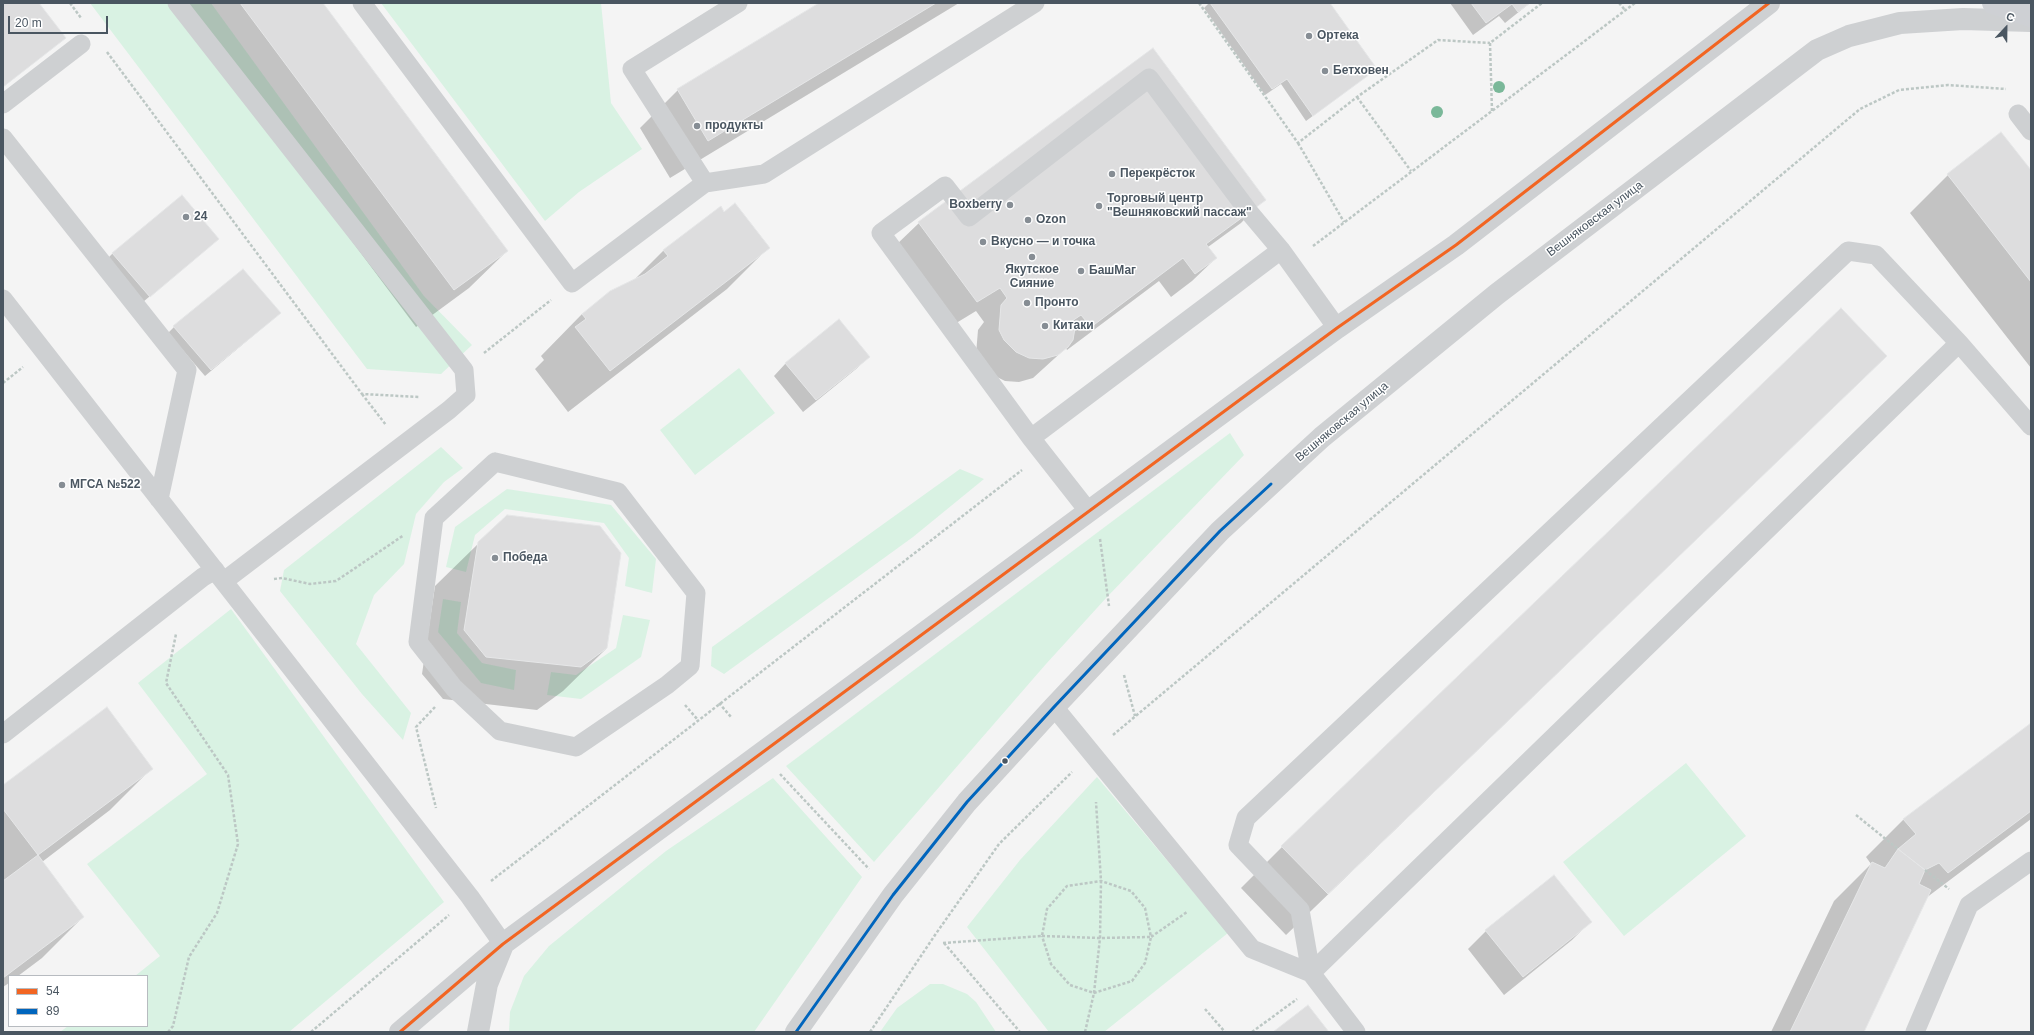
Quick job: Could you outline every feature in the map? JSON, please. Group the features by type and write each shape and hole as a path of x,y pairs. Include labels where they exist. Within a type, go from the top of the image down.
{"main road":[{"path":"1993,3 2031,16"}],"street":[{"path":"400,1032 503,944 1337,328 1456,245 1769,3"},
{"name":"Вешняковская улица","path":"796,1032 893,895 967,802 1054,707 1220,531 1322,437 1497,294 1816,50 1849,36 1900,23 1963,19 2031,21"},
{"path":"478,1032 487,984 503,944"}],"lane":[{"path":"3,734 186,590 220,576 449,410 466,395 464,370 177,3"},
{"path":"362,3 572,283 705,183 764,174 1036,3"},
{"path":"705,183 632,69 738,3"},
{"path":"3,104 82,44"},
{"path":"1089,512 1031,438 881,233 945,186 970,217 1149,78 1249,212 1286,256 1337,328"},
{"path":"2018,114 2031,131"},
{"path":"3,138 188,370 160,499"},
{"path":"1356,1032 1315,978 1300,910 1238,845 1246,818 1848,251 1876,255 1958,343 2031,426"},
{"path":"1031,438 1286,256"},
{"path":"3,299 470,897 503,944"},
{"path":"1315,978 1958,343"},
{"path":"495,462 618,492 696,594 690,666 667,685 576,747 500,731 454,688 418,642 433,529 434,518 495,462"},
{"path":"1054,707 1252,949 1315,978"},
{"path":"1915,1032 1969,905 2031,861"}],"path":[{"path":"70,3 84,21"},
{"path":"1199,3 1298,143 1344,222"},
{"path":"1298,143 1357,97 1438,40 1490,43 1542,3"},
{"path":"1620,3 1625,10"},
{"path":"1286,256 1344,222 1635,3"},
{"path":"1490,43 1492,112"},
{"path":"102,46 388,428"},
{"path":"870,1032 935,934 999,844 1092,752 1860,110 1899,90 1948,85 2011,90"},
{"path":"1357,97 1411,171"},
{"path":"362,394 424,397"},
{"path":"311,1032 470,897 1044,453"},
{"path":"282,578 310,584 336,581 412,530 433,529"},
{"path":"1099,531 1107,597"},
{"path":"168,1032 173,1026 189,957 218,913 238,844 228,775 166,683 186,590"},
{"path":"437,810 416,727 454,688"},
{"path":"719,703 731,717"},
{"path":"779,773 869,869"},
{"path":"1085,1032 1094,993 1100,938 1101,881 1096,797"},
{"path":"1856,815 1898,849"},
{"path":"1101,881 1131,891 1145,908 1150,937 1145,963 1132,981 1094,993 1070,985 1051,964 1042,936 1047,908 1067,886 1101,881"},
{"path":"1020,1032 943,943 1042,936 1100,938 1150,937 1189,911"},
{"path":"1252,1032 1315,978"},
{"path":"1205,1009 1225,1032"}],"green space":[{"path":"90,3 211,3 424,296 472,345 441,374 367,369"},
{"path":"381,3 601,3 611,103 642,149 579,192 545,221"},
{"path":"739,368 775,413 695,475 660,430"},
{"path":"1230,433 1244,455 1107,597 1046,664 874,862 786,766"},
{"path":"441,447 463,468 444,482 416,514 404,564 374,595 356,644 411,713 403,740 362,694 280,591 284,570"},
{"path":"960,469 984,479 913,537 724,674 711,666 712,647"},
{"path":"507,489 611,505 656,559 652,593 625,586 629,558 604,523 505,509 475,535 466,572 446,567 455,527"},
{"path":"443,599 461,602 457,633 482,663 516,670 514,690 481,683 438,632"},
{"path":"231,609 444,902 289,1032 60,1032 67,1027 148,1027 148,975 136,975 160,956 87,864 207,774 138,683"},
{"path":"623,615 650,620 641,657 581,699 547,695 551,672 576,675 616,648"},
{"path":"1686,763 1746,836 1624,936 1563,862"},
{"path":"1097,777 1228,933 1104,1032 1049,1032 967,927 1020,860"},
{"path":"773,778 862,877 754,1032 509,1032 510,1012 524,976 549,946 666,851"},
{"path":"930,984 943,984 967,994 976,1002 996,1032 880,1032 897,1008"}],"building":[{"path":"3,3 39,3 66,38 3,87"},
{"path":"240,3 323,3 508,251 454,290"},
{"path":"819,3 936,3 708,141 677,89"},
{"path":"1210,3 1330,3 1377,69 1313,116 1287,79 1272,89"},
{"path":"1471,3 1530,3 1518,12 1512,4 1486,23"},
{"name":"Торговый центр \"Вешняковский пассаж\"","path":"1153,48 1266,200 1206,244 1217,258 1195,274 1183,258 1091,327 1081,315 1072,321 1075,328 1073,340 1068,347 1058,355 1043,359 1029,358 1016,352 1004,340 999,330 1001,305 1007,298 1000,288 977,302 918,222"},
{"path":"2001,132 2031,170 2031,282 1947,174"},
{"path":"182,195 219,239 150,297 112,253"},
{"path":"735,203 770,248 610,371 575,327 586,319 582,314 610,291 645,274 668,256 663,250 721,206 724,212"},
{"path":"243,269 281,313 211,370 173,326"},
{"path":"1841,308 1887,356 1328,894 1281,846"},
{"path":"839,319 870,357 816,400 785,363"},
{"path":"507,515 600,526 621,553 607,648 581,667 486,657 464,630 478,542"},
{"path":"107,707 153,769 38,855 3,809 3,785"},
{"path":"2031,723 2031,811 1948,873 1939,863 1925,870 1898,849 1916,834 1903,819"},
{"path":"1898,849 1925,870 1919,884 1931,890 1864,1032 1790,1032 1872,862 1885,868"},
{"path":"38,855 84,917 3,978 3,881"},
{"path":"1554,875 1592,922 1523,977 1485,930"},
{"path":"1308,1005 1329,1032 1273,1032"}],"transit line":[{"name":"54","path":"400,1032 503,944 1337,328 1456,245 1769,3"},
{"name":"89","path":"796,1032 893,895 967,802 1054,707 1220,531 1271,484"}],"place":[{"name":"Ортека","path":"1309,36"},
{"name":"Бетховен","path":"1325,71"},
{"name":"продукты","path":"697,126"},
{"name":"Перекрёсток","path":"1112,174"},
{"name":"Boxberry","path":"1010,205"},
{"name":"Торговый центр \"Вешняковский пассаж\"","path":"1099,206"},
{"name":"24","path":"186,217"},
{"name":"Ozon","path":"1028,220"},
{"name":"Вкусно — и точка","path":"983,242"},
{"name":"Якутское Сияние","path":"1032,257"},
{"name":"БашМаг","path":"1081,271"},
{"name":"Пронто","path":"1027,303"},
{"name":"Китаки","path":"1045,326"},
{"name":"МГСА №522","path":"62,485"},
{"name":"Победа","path":"495,558"}]}
